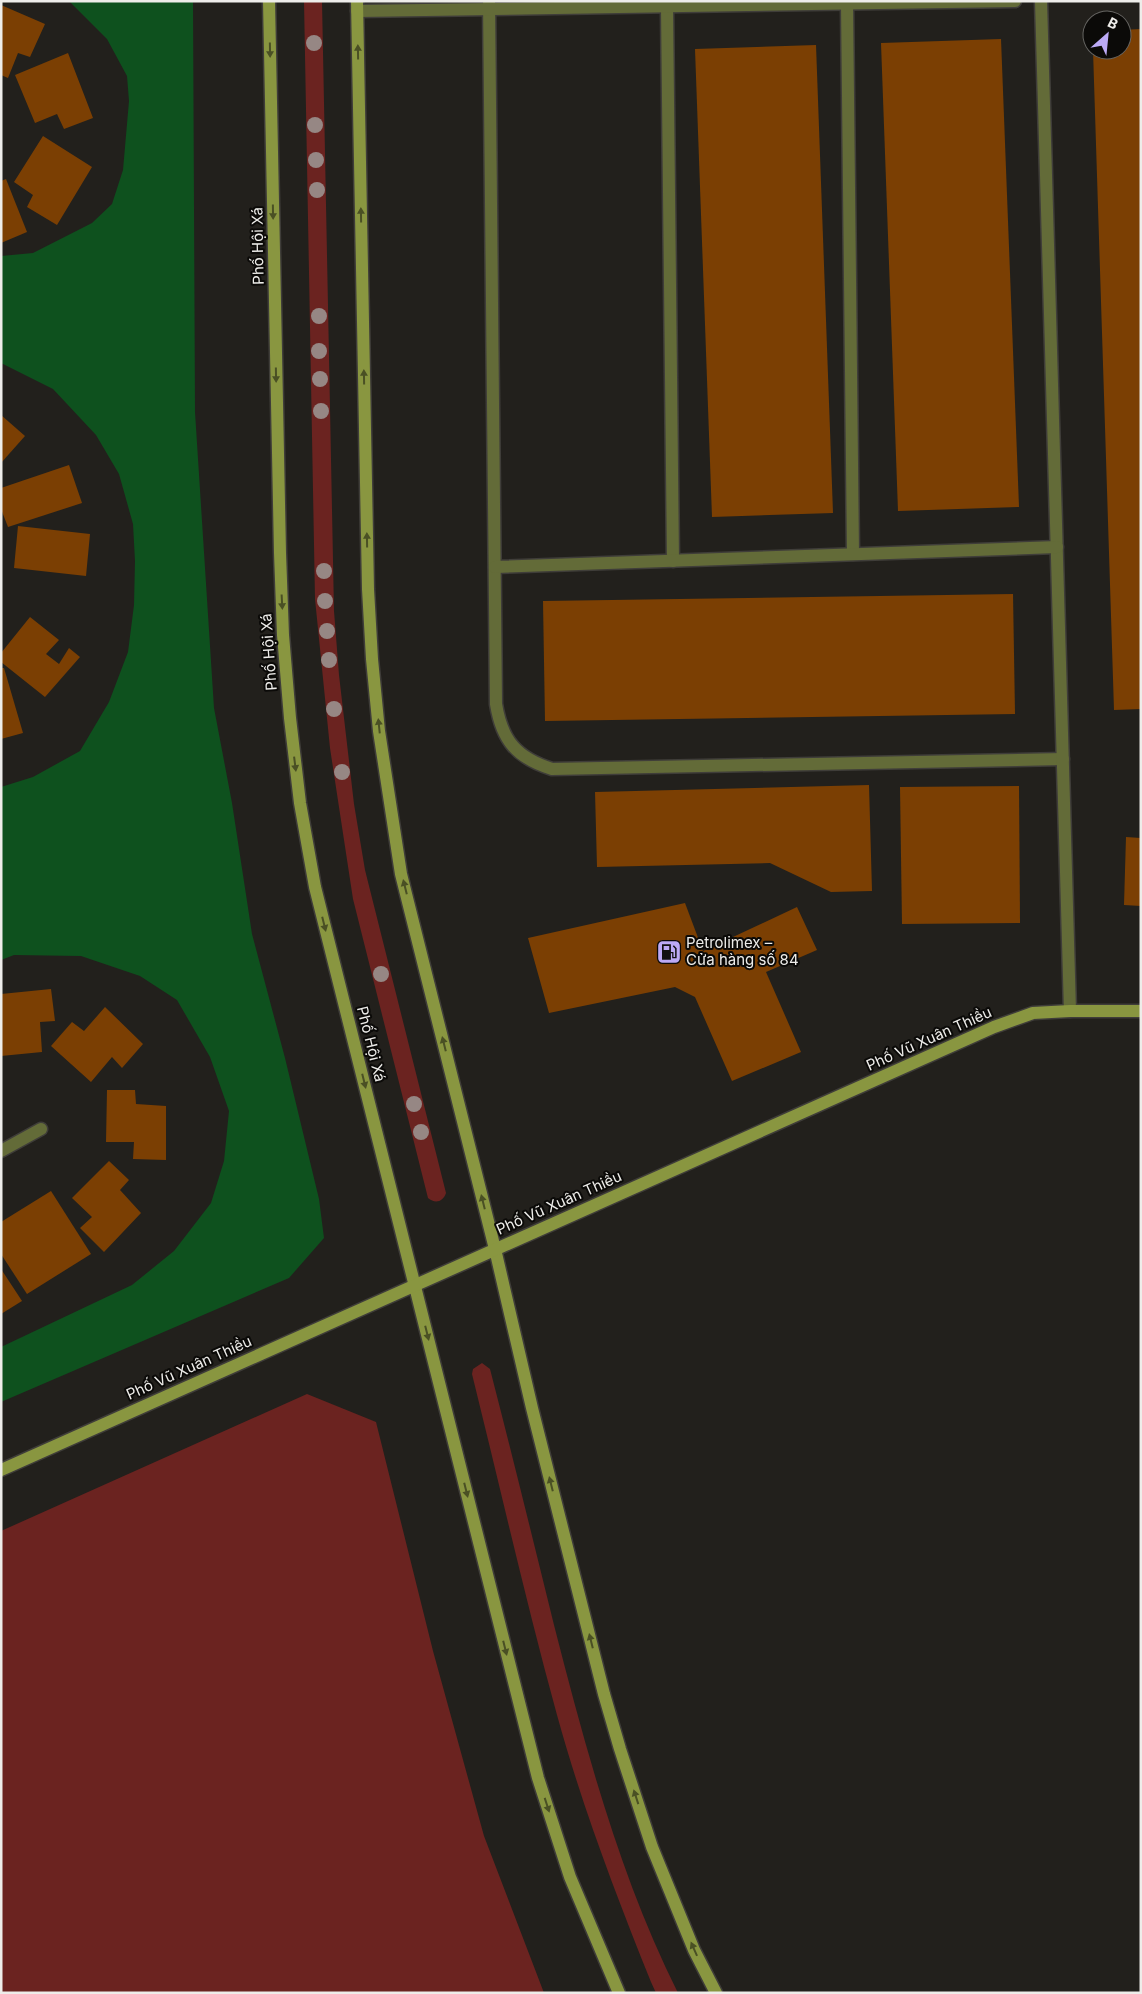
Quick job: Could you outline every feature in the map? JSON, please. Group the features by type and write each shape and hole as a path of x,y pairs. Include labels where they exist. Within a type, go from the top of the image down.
{"main road":[{"name":"Phố Hội Xá","path":"269,1 280,554 290,718 300,803 315,887 538,1778 570,1877 619,1993"},
{"path":"357,6 368,588 379,731 401,874 604,1694 652,1847 694,1950 716,1993"},
{"name":"Phố Vũ Xuân Thiều","path":"1,1470 994,1027 1033,1014 1070,1011 1141,1011"}],"street":[{"path":"357,6 667,7 1015,1"},
{"path":"1041,1 1070,1011"},
{"path":"847,4 853,554"},
{"path":"490,5 496,704 499,722 513,747 523,756 552,769 1063,759"},
{"path":"667,7 673,561"},
{"path":"495,567 1057,547"},
{"path":"1,1151 41,1129"}],"shaded area":[{"path":"69,1 193,1 195,412 214,708 232,803 252,934 285,1058 319,1199 324,1238 289,1278 1,1402 1,1347 132,1285 174,1251 211,1203 224,1161 229,1111 210,1057 177,1000 140,976 81,956 14,955 1,960 1,787 33,777 80,751 109,702 128,652 134,605 135,561 133,524 119,474 96,435 53,389 1,363 1,256 33,253 92,223 112,204 123,170 129,101 127,76 107,39"},
{"path":"304,1 322,1 334,611 339,675 354,804 365,870 446,1193 441,1200 436,1201 428,1198 353,899 330,748 315,599"},
{"path":"482,1363 490,1369 566,1672 606,1812 639,1904 657,1949 678,1993 656,1993 600,1850 577,1783 535,1630 472,1374 473,1369"},
{"path":"307,1394 376,1422 433,1651 484,1836 544,1993 1,1993 1,1531"}],"building":[{"path":"1,5 45,24 30,57 18,53 8,78 1,75"},
{"path":"1132,29 1141,29 1141,709 1114,710 1093,60 1132,60"},
{"path":"1001,39 1019,507 898,511 881,43"},
{"path":"816,45 833,513 712,517 695,49"},
{"path":"68,53 93,118 64,129 57,114 35,123 15,75"},
{"path":"43,136 92,167 57,225 27,207 33,195 14,182"},
{"path":"6,179 27,232 1,243 1,181"},
{"path":"1,415 25,436 1,463"},
{"path":"69,465 82,503 8,527 1,509 1,488"},
{"path":"18,526 90,534 86,576 14,568"},
{"path":"1013,594 1015,714 545,721 543,601"},
{"path":"30,617 59,640 46,654 59,664 69,648 80,657 45,697 1,662 1,653"},
{"path":"1,668 4,668 23,733 1,739"},
{"path":"869,785 872,891 831,892 770,863 597,867 595,792"},
{"path":"1019,786 1020,923 902,924 900,787"},
{"path":"1126,837 1141,838 1141,906 1124,905"},
{"path":"685,903 703,951 797,907 817,950 766,972 801,1052 732,1081 695,997 675,987 549,1013 528,938"},
{"path":"51,989 55,1021 40,1022 42,1052 1,1056 1,994"},
{"path":"105,1007 143,1044 122,1068 112,1057 91,1082 51,1046 72,1022 84,1031"},
{"path":"107,1090 135,1090 136,1104 166,1106 166,1160 133,1159 134,1142 106,1142"},
{"path":"109,1161 129,1180 120,1190 141,1213 104,1252 80,1228 92,1217 72,1198"},
{"path":"51,1191 91,1254 27,1294 1,1254 1,1222"},
{"path":"1,1269 22,1301 1,1314"}],"place":[{"name":"Petrolimex – Cửa hàng số 84","path":"669,952"}]}
